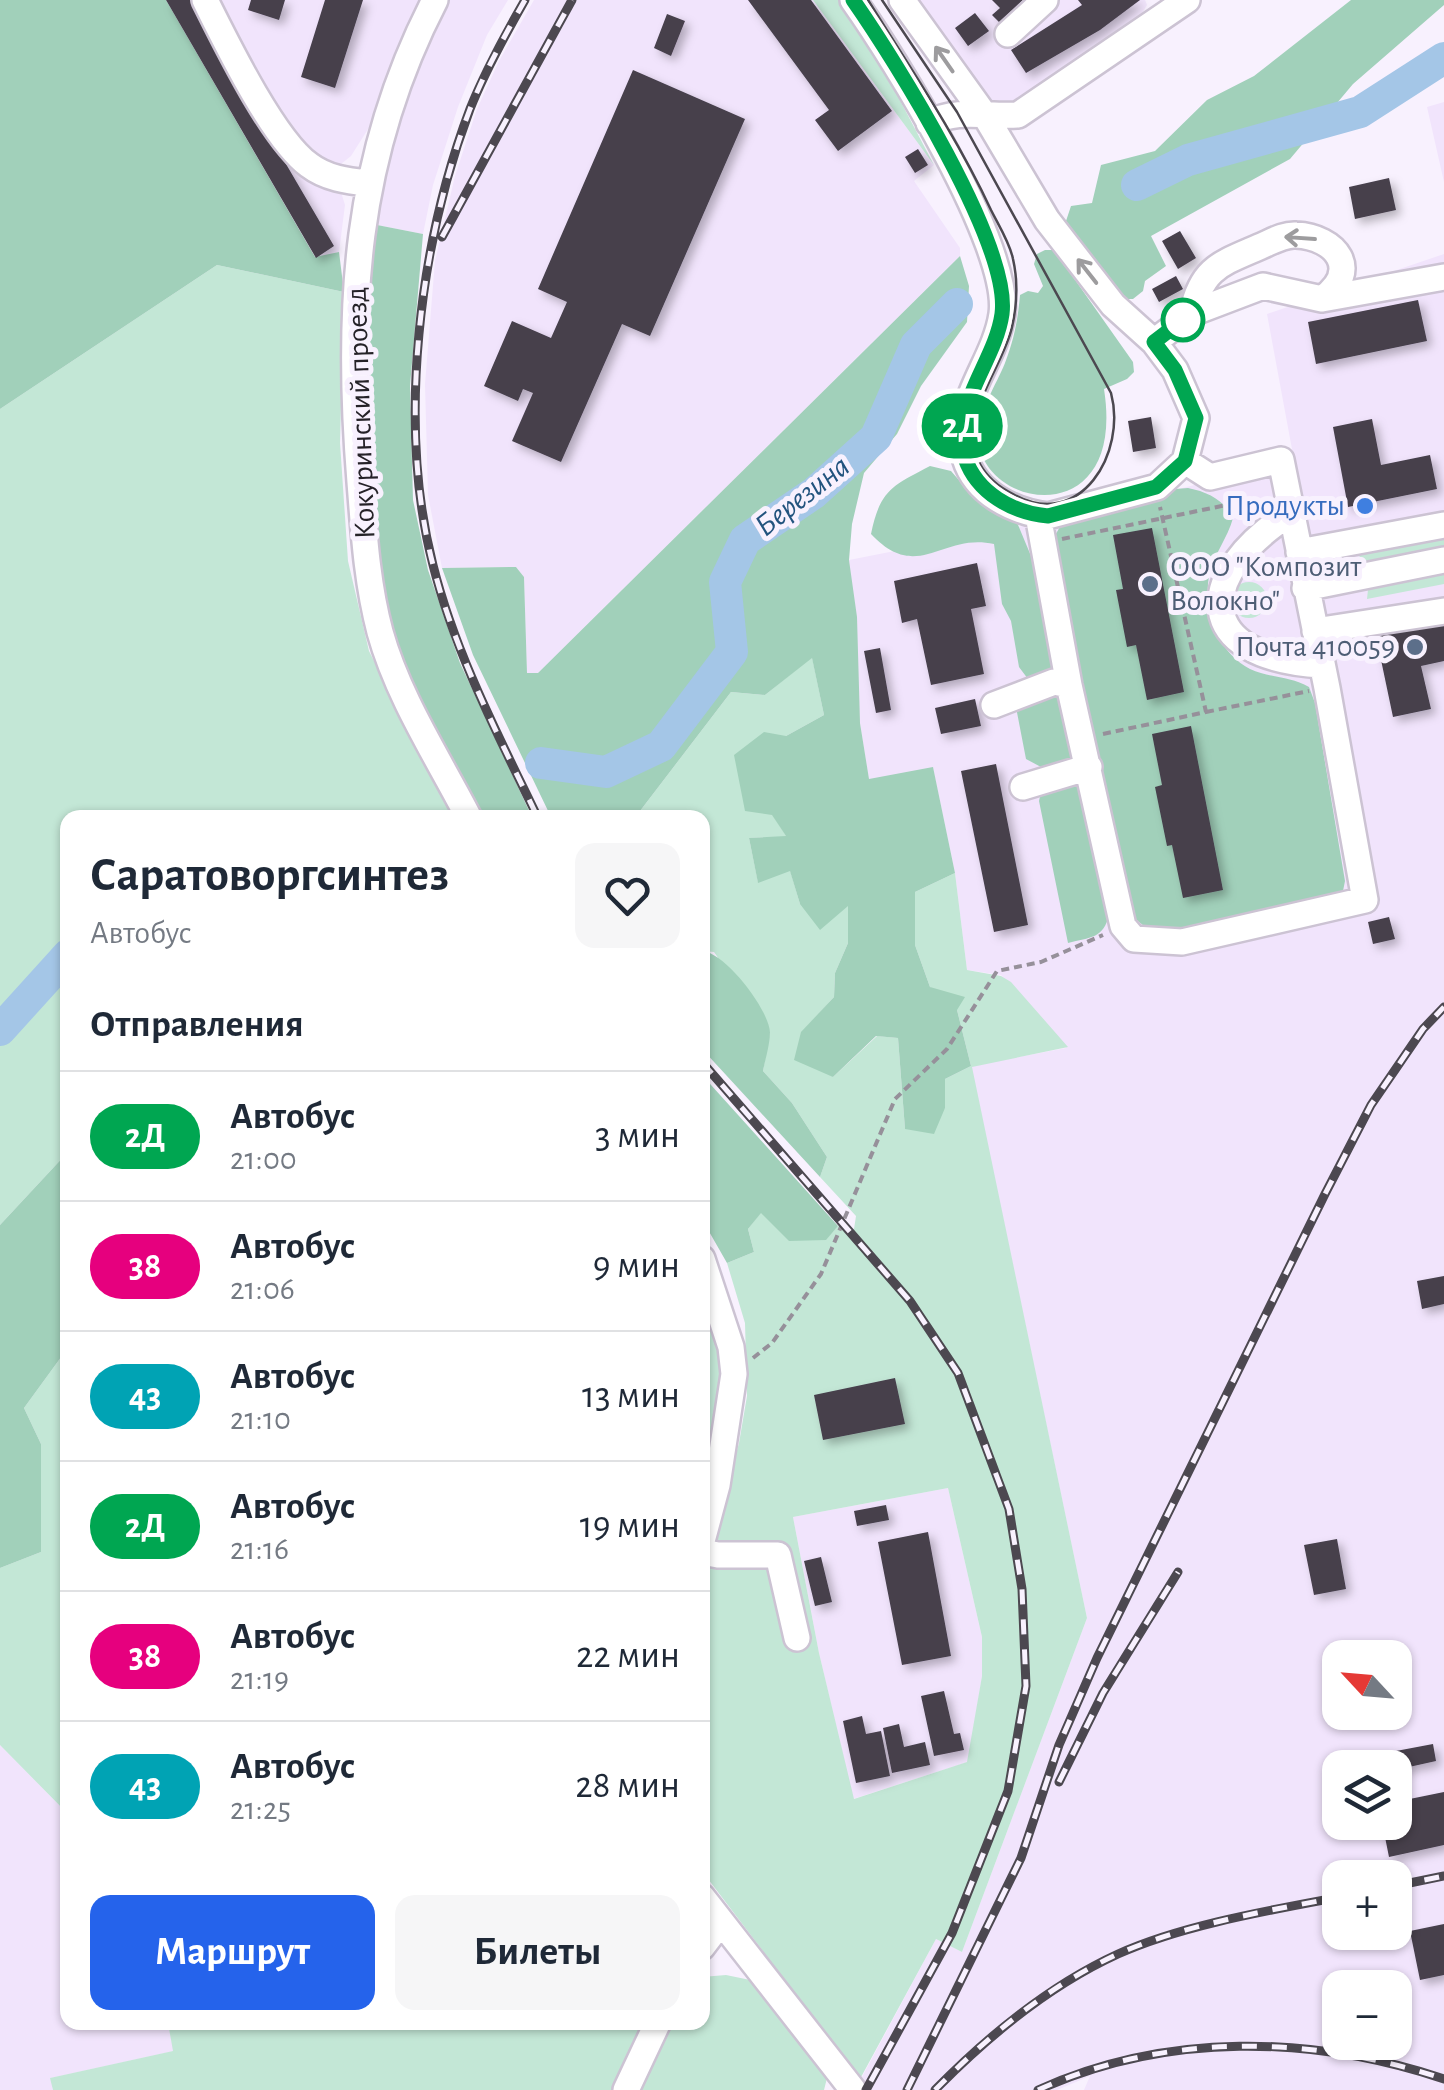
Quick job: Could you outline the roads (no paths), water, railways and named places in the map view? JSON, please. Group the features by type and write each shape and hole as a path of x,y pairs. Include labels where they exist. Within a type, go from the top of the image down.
{"street":[{"path":"205,0 286,144 310,167 343,181 368,182"},
{"name":"Кокуринский проезд","path":"434,0 382,130 368,182 355,295 357,444 366,566 381,635 405,696 465,810"},
{"path":"853,0 929,123 991,246 1002,282 997,340 964,414 962,449 967,464 983,488 1004,503 1038,515 1072,511 1156,487 1185,461 1196,418 1175,370 1154,342 1113,304 1047,220 986,117 902,0"},
{"path":"1008,34 1045,0"},
{"path":"929,123 957,112 986,117 1018,115 1172,4"},
{"path":"1192,313 1198,287 1216,265 1290,234 1314,238 1340,257 1344,271 1338,286 1322,299"},
{"path":"1154,342 1192,313 1262,286 1322,299 1444,277"},
{"path":"1038,515 1069,685 1123,926 1134,939 1182,942 1365,900 1282,460 1210,477 1185,461"},
{"path":"1291,513 1259,534 1233,562 1219,602 1223,621 1242,644 1324,677"},
{"path":"1300,552 1444,525"},
{"path":"1306,588 1444,560"},
{"path":"1314,631 1444,611"},
{"path":"994,704 1054,682 1069,685"},
{"path":"1023,787 1088,767"},
{"path":"710,1283 731,1347 734,1374 710,1508"},
{"path":"710,1554 778,1555 798,1638"},
{"path":"710,1908 853,2090"},
{"path":"710,1936 721,1922"},
{"path":"626,2090 654,2030"}],"waterway":[{"name":"Березина","path":"1137,185 1188,160 1360,112 1444,58"},
{"name":"Березина","path":"541,763 606,772 661,746 732,652 725,582 745,540 814,493 876,437 916,345 957,304"},
{"name":"Березина","path":"0,1030 60,964"}],"tram line":[{"path":"868,0 963,156 1013,259 1016,293 1012,327 983,395 973,430 980,464 994,481 1013,494 1037,503 1059,503 1094,480 1105,461 1112,439 1111,393 957,112 882,0"}],"railway":[{"path":"525,0 482,81 452,162 426,275 415,394 422,510 442,598 479,694 534,810"},
{"path":"442,237 572,0"},
{"path":"907,2090 1021,1858 1059,1745 1097,1658 1325,1194 1371,1105 1423,1029 1444,1007"},
{"path":"710,1071 910,1301 958,1373 1009,1509 1022,1589 1026,1686 1008,1791 952,1933 866,2090"},
{"path":"1059,1782 1103,1693 1178,1572"},
{"path":"1412,1883 1444,1876"},
{"path":"935,2090 1020,2014 1067,1981 1118,1954 1198,1927 1322,1900"},
{"path":"1038,2090 1087,2071 1137,2058 1188,2049 1240,2046 1343,2054 1444,2079"}],"place":[{"name":"Продукты","path":"1365,506"},
{"name":"ООО \"Композит Волокно\"","path":"1150,584"},
{"name":"Почта 410059","path":"1415,647"}]}
